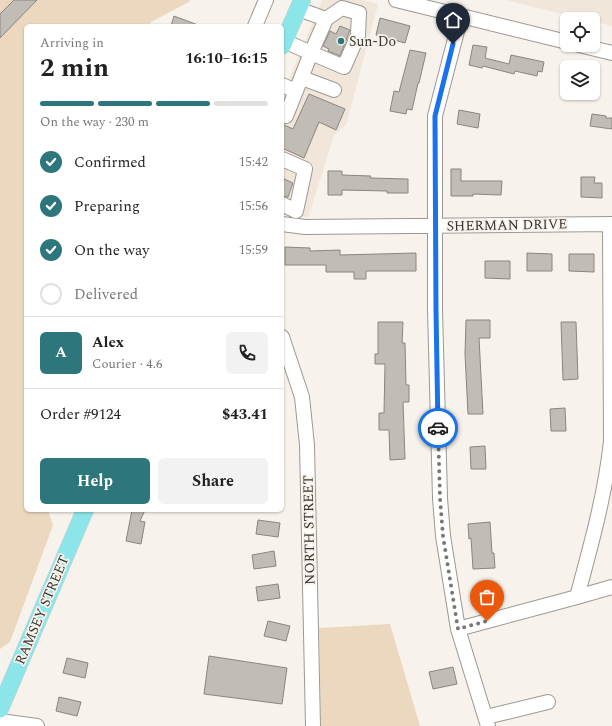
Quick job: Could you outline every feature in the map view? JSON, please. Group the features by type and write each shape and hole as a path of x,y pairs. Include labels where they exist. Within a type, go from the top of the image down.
{"main road":[{"path":"284,41 300,4"},
{"name":"RAMSEY STREET","path":"0,709 84,512"}],"street":[{"path":"256,24 266,0"},
{"path":"396,0 560,40"},
{"path":"300,4 326,19"},
{"path":"284,43 312,53 344,66 358,35 359,13 343,4 326,19 312,53 302,78 286,116"},
{"path":"461,16 435,116 436,318 440,498 443,536 458,629 487,722 548,702"},
{"path":"600,50 612,53"},
{"path":"302,78 334,90"},
{"path":"284,86 296,91"},
{"path":"284,159 305,169 296,211 284,205"},
{"name":"SHERMAN DRIVE","path":"284,224 305,227 611,224"},
{"path":"577,597 602,502 608,472 610,441 611,224"},
{"name":"NORTH STREET","path":"284,343 302,397 307,445 313,726"},
{"path":"458,629 612,587"},
{"path":"0,721 36,726"}],"shaded area":[{"path":"0,0 190,0 189,2 151,22 150,24 24,24 24,512 49,512 53,525 10,642 0,649"},
{"path":"322,0 362,0 378,4 346,125 334,135 308,218 284,211 284,91"},
{"path":"505,0 612,0 612,26 600,23 600,12 560,12 560,13"},
{"path":"390,624 420,726 321,726 319,628"}],"building":[{"path":"14,0 37,0 0,38 0,14"},
{"path":"174,16 195,24 172,24"},
{"path":"380,18 410,26 405,43 376,35"},
{"name":"Sun-Do","path":"340,26 350,30 340,56 328,51 329,49 323,46 330,31 336,34"},
{"path":"473,45 487,47 485,58 509,64 511,55 544,62 542,72 538,71 537,76 515,71 514,74 483,66 482,68 469,65"},
{"path":"410,50 426,53 412,110 407,109 406,114 390,111 394,91 399,92"},
{"path":"309,94 345,109 336,130 319,122 304,158 284,149 284,125 293,129"},
{"path":"459,110 480,114 478,128 457,124"},
{"path":"592,114 612,118 612,129 590,126"},
{"path":"451,169 461,169 461,181 502,181 501,195 473,194 473,196 451,196"},
{"path":"328,171 342,171 342,175 371,176 370,178 408,179 408,193 342,190 342,195 328,195"},
{"path":"581,177 595,177 594,183 602,183 602,198 581,197"},
{"path":"284,179 293,183 288,197 284,196"},
{"path":"285,247 310,248 310,251 340,250 340,255 416,253 416,271 366,271 366,279 354,279 354,272 326,272 326,265 285,265"},
{"path":"527,253 552,254 552,271 527,271"},
{"path":"569,254 594,254 594,272 569,271"},
{"path":"485,261 510,261 510,279 485,278"},
{"path":"466,320 490,320 490,338 479,338 483,414 468,414 465,354"},
{"path":"378,322 403,322 402,343 405,343 406,385 409,385 409,402 403,402 405,459 390,460 389,430 379,430 379,413 384,413 385,364 375,364 375,354 378,354"},
{"path":"561,322 576,322 578,379 563,380"},
{"path":"565,408 566,431 551,431 550,409"},
{"path":"485,446 486,469 471,469 470,447"},
{"path":"132,512 144,512 140,521 145,522 141,544 126,541"},
{"path":"258,520 280,523 278,537 256,534"},
{"path":"490,522 492,553 494,553 495,568 473,569 471,538 469,539 468,524"},
{"path":"274,551 276,566 254,569 252,555"},
{"path":"278,584 280,598 258,601 256,587"},
{"path":"268,621 290,626 286,641 264,636"},
{"path":"209,656 287,668 282,704 204,694"},
{"path":"67,658 88,663 85,678 63,673"},
{"path":"453,667 457,684 433,689 429,672"},
{"path":"59,697 81,702 77,716 56,711"}],"way so far":[{"path":"438,428 440,498 443,536 458,629 487,621"}],"place":[{"name":"Sun-Do","path":"341,41"}],"route":[{"path":"438,428 435,116 453,44"}]}
